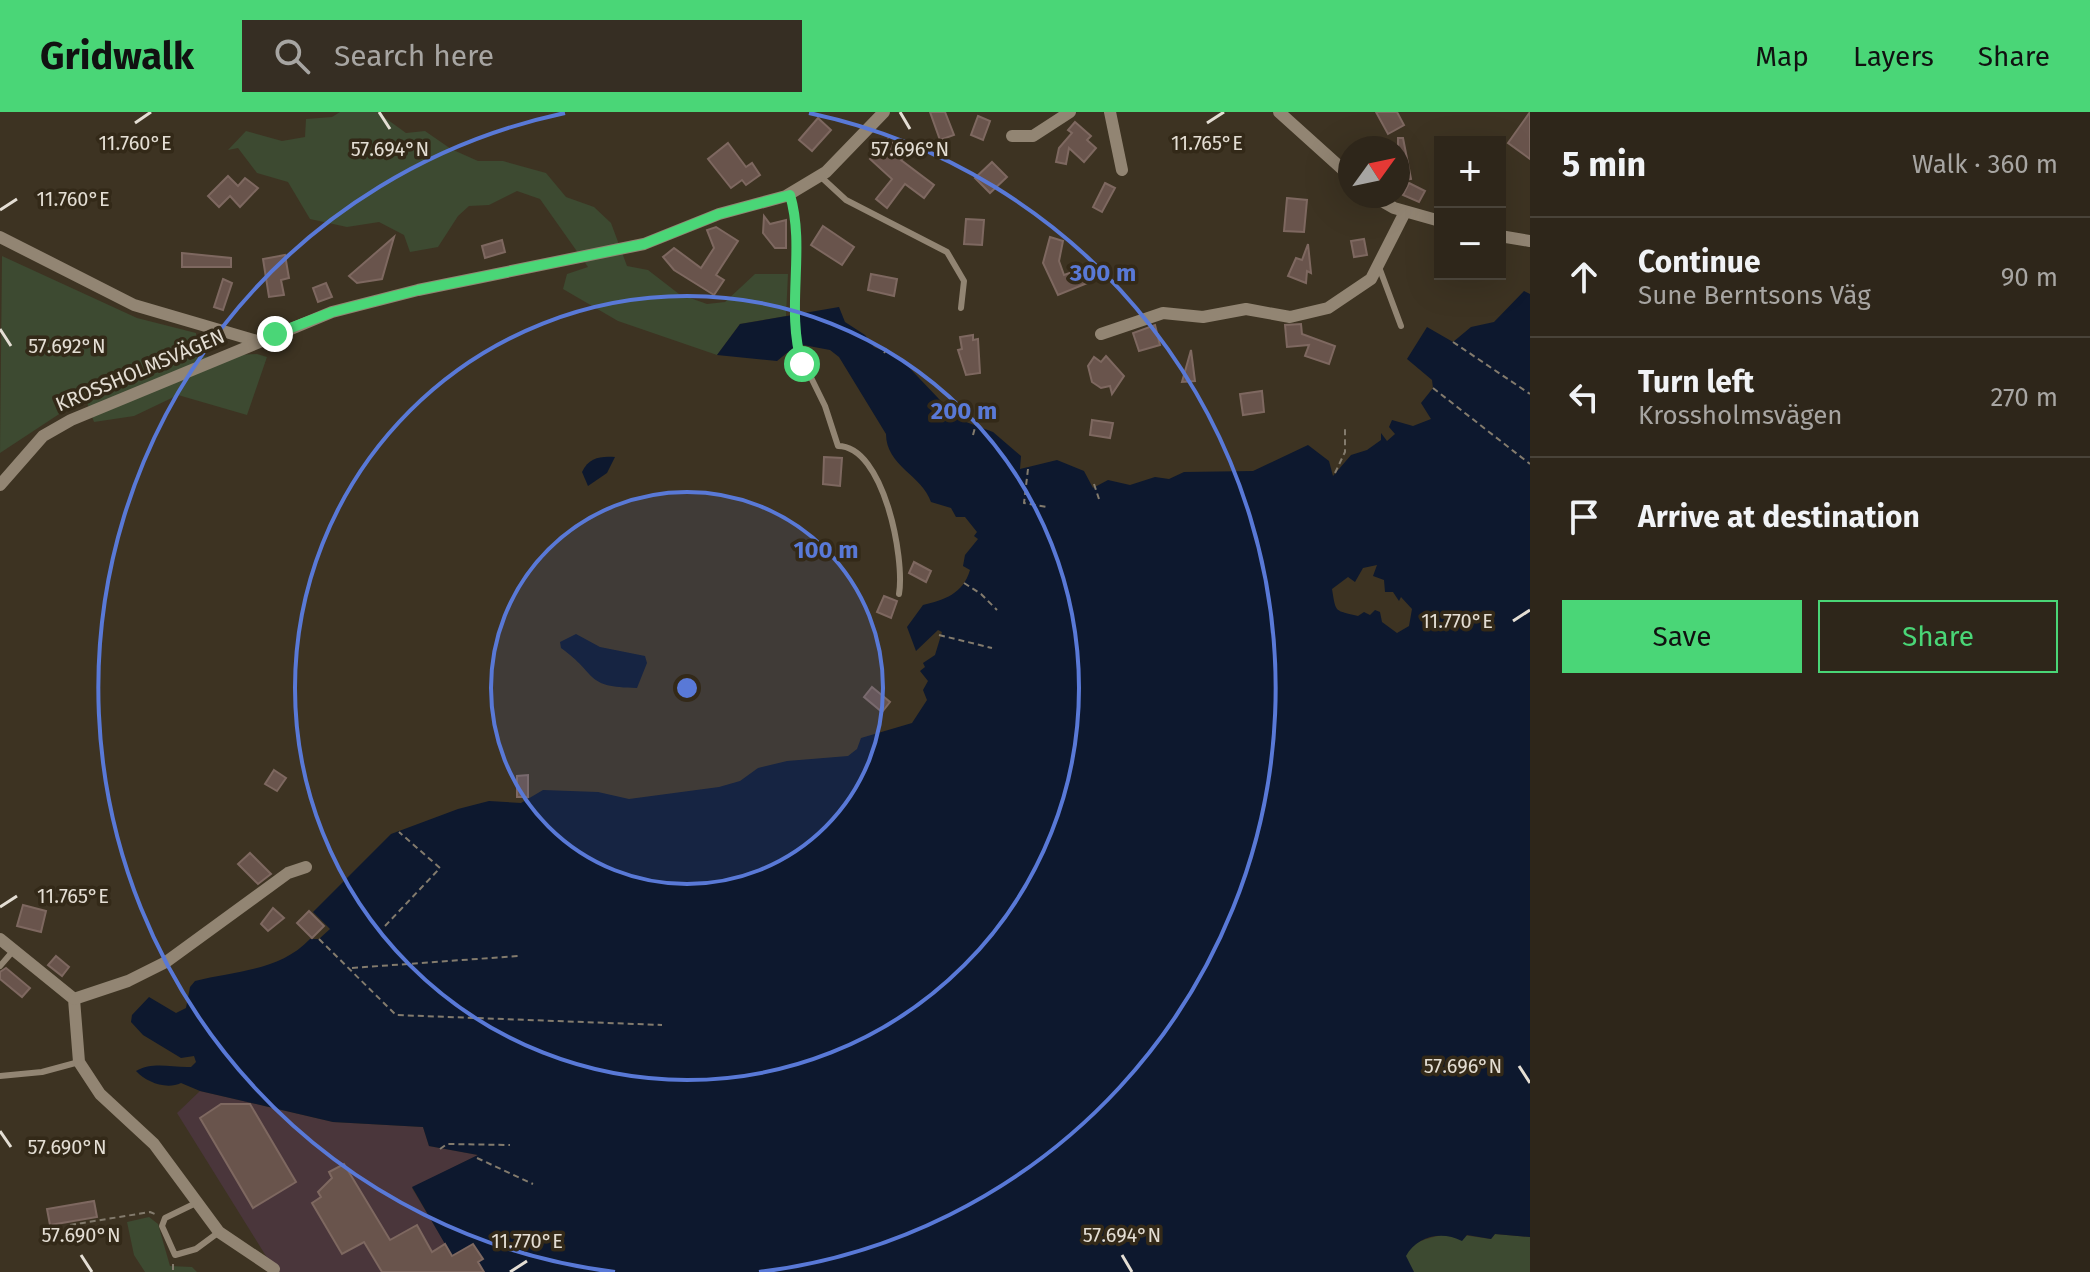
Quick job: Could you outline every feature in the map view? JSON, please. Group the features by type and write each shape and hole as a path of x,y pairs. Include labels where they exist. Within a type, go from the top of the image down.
{"street":[{"name":"KROSSHOLMSVÄGEN","path":"0,485 43,436 71,420 332,312 418,290 644,244 719,214 790,195 820,176 884,112"},
{"path":"1012,136 1033,136 1070,112"},
{"path":"1110,112 1122,170"},
{"path":"1279,112 1338,165"},
{"path":"1397,208 1434,219"},
{"path":"1101,334 1163,313 1203,317 1246,309 1290,317 1328,308 1366,284 1379,267 1405,212"},
{"path":"0,237 134,305 257,341"},
{"path":"1506,237 1530,241"},
{"path":"74,999 155,969 288,873 306,867"},
{"path":"0,939 74,999 79,1062 100,1094 154,1144 219,1232 274,1269"}],"lane":[{"path":"820,176 846,200 947,252 964,281 961,308"},
{"path":"790,195 797,225 794,295 799,353 825,406 838,446 848,446 859,454 876,475 901,561 899,594"},
{"path":"1379,267 1401,326"},
{"path":"0,966 13,951"},
{"path":"0,1076 42,1072 79,1062"},
{"path":"196,1203 165,1218 162,1226 175,1255 196,1249 219,1232"}],"path":[{"path":"1453,342 1530,394"},
{"path":"884,353 887,349"},
{"path":"1433,388 1530,464"},
{"path":"973,435 977,420"},
{"path":"1335,473 1345,452 1345,429"},
{"path":"1028,469 1024,503 1047,507"},
{"path":"1094,484 1099,499"},
{"path":"964,583 997,610"},
{"path":"939,635 992,648"},
{"path":"385,926 440,868 399,832"},
{"path":"319,939 396,1015 662,1025"},
{"path":"349,968 518,956"},
{"path":"440,1149 447,1144 510,1145"},
{"path":"477,1158 533,1184"},
{"path":"70,1225 150,1212 165,1218"}],"shaded area":[{"path":"200,1091 333,1122 423,1127 429,1146 478,1155 412,1188 452,1255 473,1244 483,1259 478,1262 484,1272 271,1272 274,1269 177,1113"}],"green space":[{"path":"340,112 377,112 406,133 425,131 451,149 478,161 503,161 546,173 566,197 594,207 611,223 627,266 648,270 679,294 707,304 725,302 755,274 788,274 786,316 740,324 717,355 618,321 563,289 567,274 588,267 540,199 517,191 489,205 469,206 458,216 438,247 410,252 404,235 379,222 347,227 310,219 288,182 257,173 238,148 228,150 246,131 282,141 305,137 306,119 332,117"},
{"path":"2,256 137,318 196,333 197,357 257,354 267,357 247,415 178,395 134,416 94,422 85,397 0,453"},
{"path":"149,1217 158,1224 170,1266 192,1267 197,1272 145,1272 134,1255 127,1222"},
{"path":"1448,1233 1491,1239 1495,1234 1530,1237 1530,1272 1414,1272 1405,1256 1408,1250 1423,1240"}],"water":[{"path":"1524,291 1530,294 1530,1237 1495,1234 1491,1239 1467,1235 1462,1241 1446,1236 1430,1237 1416,1244 1406,1256 1414,1272 484,1272 478,1262 482,1259 473,1244 452,1256 412,1187 478,1155 429,1146 423,1127 333,1122 200,1091 181,1083 169,1086 157,1084 136,1071 156,1066 191,1067 196,1062 194,1056 181,1058 143,1035 131,1022 132,1015 149,997 176,1013 186,1008 190,987 195,981 271,964 298,950 310,939 319,939 330,929 313,912 391,834 489,801 521,803 543,790 598,792 629,799 719,787 740,781 758,768 787,761 848,756 857,749 861,738 912,723 927,700 923,690 928,681 920,671 925,667 923,663 935,655 942,632 938,630 916,651 907,627 923,605 945,598 963,585 970,570 963,566 965,555 978,539 974,536 977,532 965,517 956,517 951,508 931,502 920,484 898,462 888,445 886,434 839,357 830,350 798,344 777,361 717,355 740,324 839,307 845,322 865,335 874,347 900,358 958,419 993,432 1021,456 1020,469 1057,460 1084,471 1093,488 1108,480 1130,485 1155,477 1169,479 1184,472 1253,471 1308,445 1329,461 1333,476 1351,455 1367,450 1381,440 1381,433 1387,441 1395,434 1389,427 1392,420 1413,426 1431,419 1421,403 1433,388 1432,380 1407,359 1427,327 1453,342 1471,327 1494,322","holes":["1377,565 1373,576 1384,580 1385,592 1393,592 1399,601 1401,597 1412,609 1409,626 1397,633 1382,622 1380,612 1375,610 1370,615 1364,612 1358,616 1336,607 1332,589 1348,577 1355,582 1363,568"]},
{"path":"600,457 615,457 607,473 588,486 582,472 588,463"},
{"path":"576,634 600,647 645,656 647,663 637,688 608,685 593,678 561,648 560,642"}],"building":[{"path":"930,112 945,112 954,135 940,140"},
{"path":"1376,112 1397,112 1404,125 1388,134"},
{"path":"1530,112 1530,159 1508,143"},
{"path":"978,116 990,121 983,140 971,135"},
{"path":"818,118 831,130 812,151 799,140"},
{"path":"1075,122 1091,136 1087,140 1096,148 1084,162 1069,148 1066,164 1056,162 1059,148 1072,133 1068,130"},
{"path":"888,139 905,155 901,160 934,185 924,198 905,184 887,208 876,199 892,179 870,159"},
{"path":"728,143 746,167 752,163 760,175 746,185 742,180 731,188 708,159"},
{"path":"992,162 1007,177 990,193 975,178"},
{"path":"228,176 238,186 245,178 258,188 240,207 230,196 219,207 208,196"},
{"path":"1105,183 1115,188 1102,212 1093,207"},
{"path":"1410,184 1425,191 1419,202 1410,198"},
{"path":"1287,198 1307,200 1304,232 1284,231"},
{"path":"764,216 770,224 786,220 786,248 775,248 763,233"},
{"path":"966,219 984,220 982,245 964,244"},
{"path":"823,226 854,247 842,265 811,245"},
{"path":"716,227 738,241 716,275 724,280 714,295 674,270 663,257 674,248 701,268 714,248 707,230"},
{"path":"394,237 382,279 357,283 349,276"},
{"path":"1050,237 1063,241 1059,261 1064,275 1084,268 1090,282 1058,295 1043,263"},
{"path":"1364,239 1367,255 1354,257 1351,241"},
{"path":"502,240 505,252 485,258 482,246"},
{"path":"1308,244 1311,273 1307,271 1306,283 1288,276 1296,258 1302,260"},
{"path":"182,253 231,258 231,267 182,267"},
{"path":"285,255 289,278 281,280 284,295 269,297 263,259"},
{"path":"871,274 897,279 894,296 868,290"},
{"path":"223,279 232,283 223,310 214,307"},
{"path":"326,283 332,297 318,302 313,288"},
{"path":"1301,324 1302,334 1335,346 1329,364 1305,356 1309,345 1287,347 1285,325"},
{"path":"1155,325 1160,345 1139,351 1133,333"},
{"path":"973,335 973,340 978,339 980,373 966,375 958,350 962,349 960,337"},
{"path":"1191,350 1195,381 1182,382"},
{"path":"1106,356 1124,376 1112,394 1110,386 1101,388 1092,382 1088,366 1094,357 1101,362"},
{"path":"1262,391 1264,412 1243,415 1240,394"},
{"path":"1092,420 1113,423 1110,438 1090,435"},
{"path":"824,457 842,458 840,486 823,484"},
{"path":"914,562 931,571 926,582 909,573"},
{"path":"884,596 897,601 891,618 877,612"},
{"path":"872,687 890,702 882,712 864,697"},
{"path":"274,770 286,778 277,791 265,784"},
{"path":"528,775 528,797 517,797 517,776"},
{"path":"250,853 271,874 258,884 238,864"},
{"path":"23,905 46,911 41,932 17,926"},
{"path":"273,908 284,918 268,931 261,924"},
{"path":"309,911 324,926 312,938 297,923"},
{"path":"56,956 69,967 62,976 48,965"},
{"path":"6,968 30,988 22,997 0,979 0,972"},
{"path":"221,1104 250,1104 296,1182 253,1208 200,1118"},
{"path":"344,1164 390,1240 417,1225 432,1252 445,1244 452,1256 473,1244 483,1259 478,1262 484,1272 382,1272 364,1242 342,1254 312,1203 321,1197 318,1192 332,1178 329,1172"},
{"path":"94,1201 97,1217 50,1225 47,1209"}],"route":[{"path":"275,334 332,312 418,290 644,244 719,214 790,195 797,225 794,295 802,364"}]}
